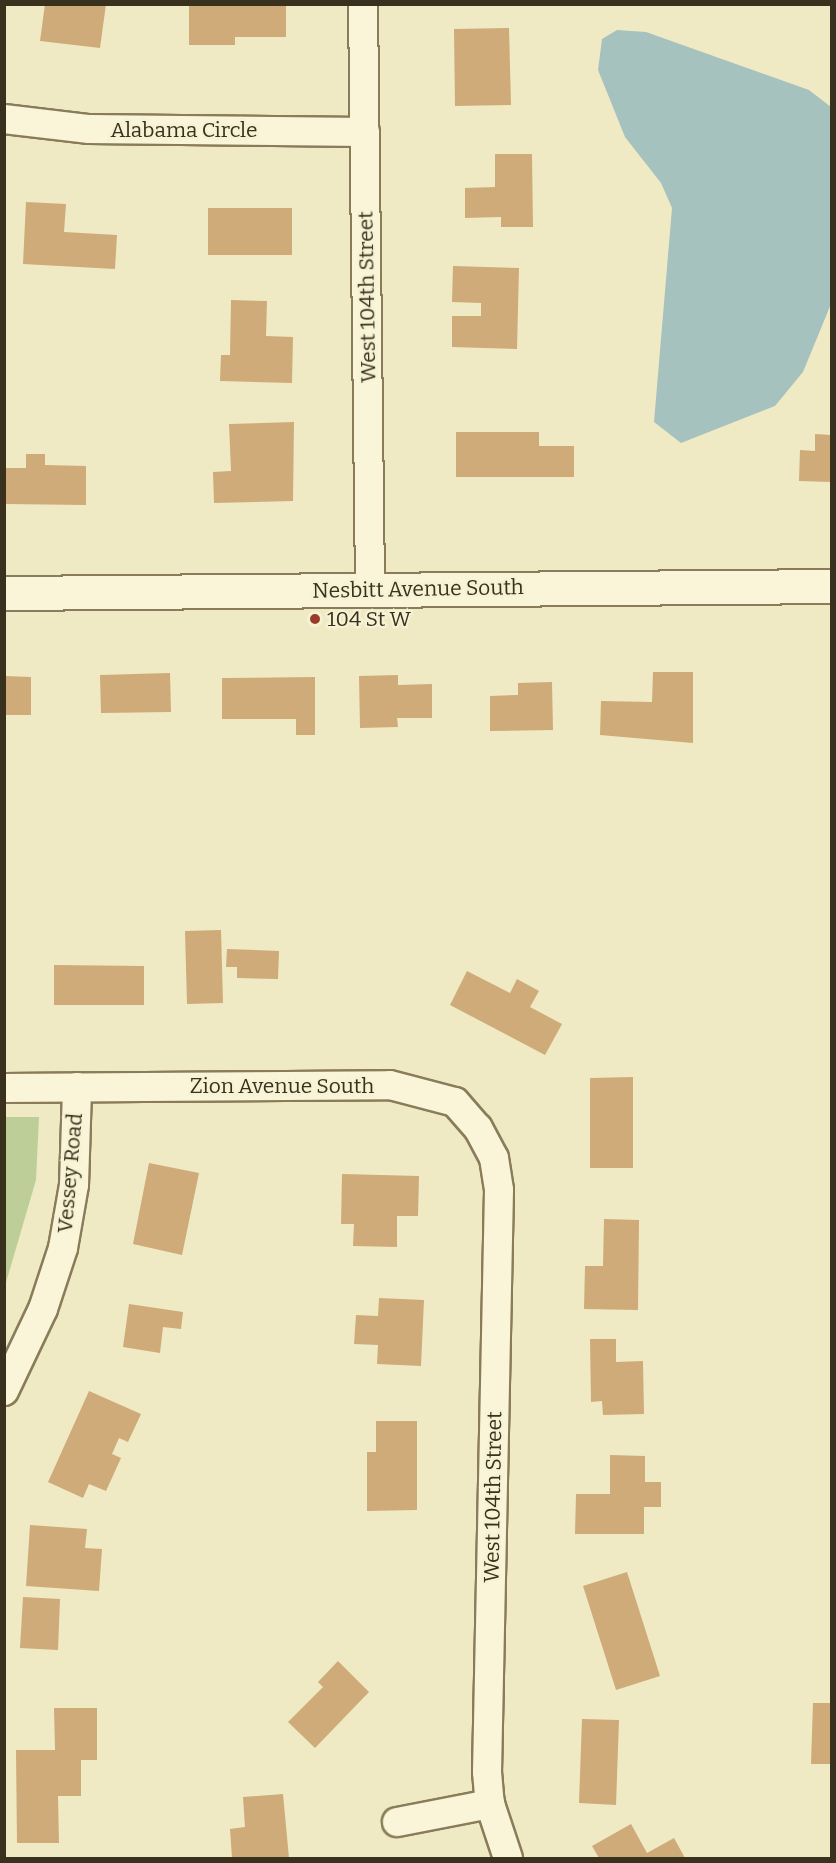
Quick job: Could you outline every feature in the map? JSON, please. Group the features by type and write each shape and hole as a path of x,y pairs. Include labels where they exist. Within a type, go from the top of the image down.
{"street":[{"name":"West 104th Street","path":"363,4 370,590"},
{"name":"Alabama Circle","path":"4,119 89,129 365,132"},
{"name":"Nesbitt Avenue South","path":"4,593 831,585"},
{"name":"Zion Avenue South","path":"4,1088 390,1085 423,1090 455,1102 478,1128 494,1158 499,1190"},
{"name":"Vessey Road","path":"4,1391 44,1309 63,1248 74,1185 77,1087"},
{"name":"West 104th Street","path":"499,1190 490,1804 508,1858"},
{"path":"397,1822 490,1804"}],"green space":[{"path":"5,1117 39,1117 36,1180 5,1286"}],"water":[{"path":"617,30 646,32 809,90 831,107 831,304 803,372 775,406 681,443 654,422 672,208 661,183 625,137 598,70 602,39"}],"building":[{"path":"45,4 106,4 100,48 40,41"},
{"path":"189,4 286,4 286,37 235,37 235,45 189,45"},
{"path":"509,28 511,105 455,106 454,29"},
{"path":"495,154 532,154 533,227 501,227 501,217 465,218 465,188 495,187"},
{"path":"26,202 66,204 64,232 117,235 115,269 23,264"},
{"path":"208,208 292,208 292,255 208,255"},
{"path":"453,266 519,268 517,349 452,347 452,316 481,316 481,303 452,302"},
{"path":"231,300 267,301 266,336 293,337 292,383 220,381 221,355 230,355"},
{"path":"294,422 293,501 214,503 213,472 231,471 229,424"},
{"path":"456,432 539,432 539,446 574,446 574,477 456,477"},
{"path":"815,434 832,435 832,482 799,481 800,450 815,451"},
{"path":"26,454 45,454 45,465 86,466 86,505 4,504 4,468 26,468"},
{"path":"653,672 693,672 693,743 600,735 601,701 652,702"},
{"path":"170,673 171,712 101,713 100,675"},
{"path":"398,675 398,685 432,684 432,718 397,718 398,727 360,728 359,676"},
{"path":"4,676 31,677 31,715 4,715"},
{"path":"315,677 315,735 296,735 296,719 222,719 222,678"},
{"path":"552,682 553,730 490,731 490,696 518,695 518,683"},
{"path":"221,930 223,1003 187,1004 185,931"},
{"path":"227,949 279,951 278,979 237,978 237,967 226,967"},
{"path":"54,965 144,966 144,1005 54,1005"},
{"path":"467,971 510,993 517,979 539,991 530,1007 562,1024 545,1055 450,1005"},
{"path":"633,1077 633,1168 590,1168 590,1078"},
{"path":"149,1163 199,1173 182,1255 133,1244"},
{"path":"342,1174 419,1176 418,1216 397,1216 397,1247 353,1246 354,1224 341,1224"},
{"path":"604,1219 639,1220 638,1310 584,1309 585,1266 603,1266"},
{"path":"379,1298 424,1300 421,1366 377,1364 378,1345 354,1344 356,1315 378,1316"},
{"path":"129,1304 183,1312 181,1329 163,1327 160,1353 123,1347"},
{"path":"590,1339 616,1339 616,1362 643,1361 644,1414 603,1415 602,1401 591,1402"},
{"path":"89,1391 141,1414 128,1442 119,1438 112,1454 121,1458 106,1491 89,1484 83,1498 48,1482"},
{"path":"376,1421 417,1421 417,1510 367,1511 367,1452 376,1452"},
{"path":"610,1455 645,1456 645,1482 661,1482 661,1507 644,1507 644,1534 575,1534 576,1494 610,1494"},
{"path":"30,1525 87,1529 85,1548 102,1549 99,1591 26,1586"},
{"path":"627,1572 660,1676 616,1690 583,1586"},
{"path":"23,1597 60,1599 58,1650 20,1648"},
{"path":"338,1661 369,1692 315,1748 288,1722 323,1687 318,1682"},
{"path":"813,1703 832,1703 832,1764 811,1764"},
{"path":"54,1708 97,1708 97,1760 81,1760 81,1796 58,1796 59,1843 17,1843 16,1750 55,1750"},
{"path":"582,1719 619,1720 616,1805 579,1803"},
{"path":"283,1794 289,1858 232,1858 230,1829 245,1827 243,1797"},
{"path":"631,1824 647,1853 674,1838 685,1858 599,1858 592,1846"}],"place":[{"name":"104 St W","path":"315,619"}]}
